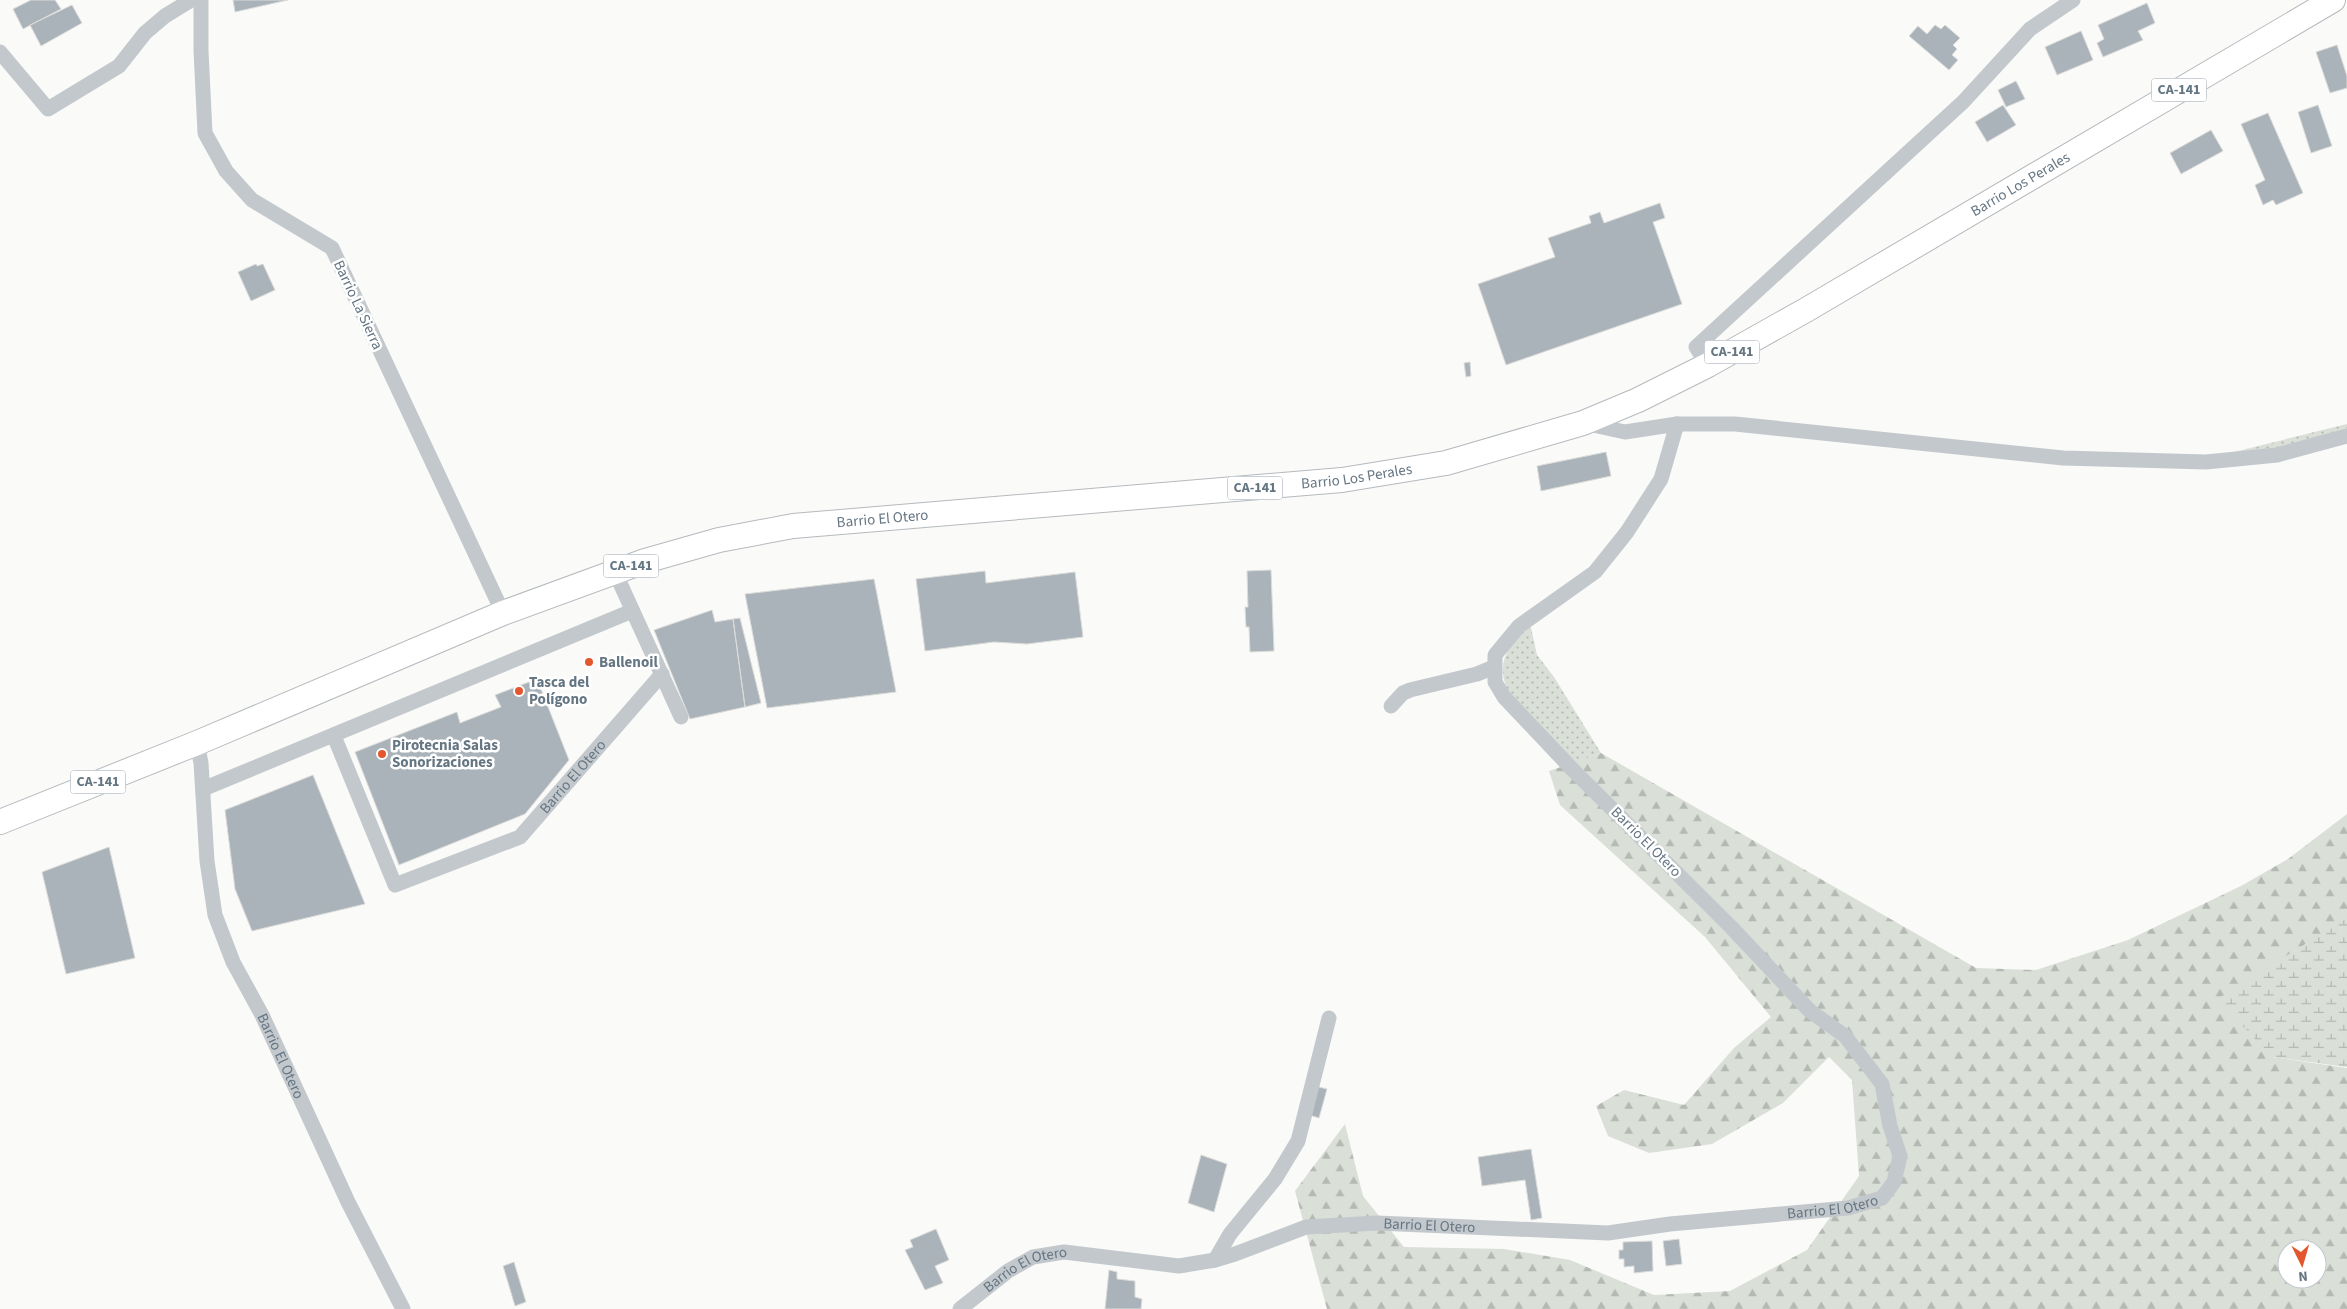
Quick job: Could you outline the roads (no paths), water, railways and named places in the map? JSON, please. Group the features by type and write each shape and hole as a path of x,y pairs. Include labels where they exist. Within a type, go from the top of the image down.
{"main road":[{"name":"Barrio Los Perales","path":"1094,501 1342,480 1415,469 1483,453 1583,423 1638,400 1708,366 1901,256 2333,0"},
{"name":"Barrio El Otero","path":"0,822 197,743 503,613 615,572 719,540 793,526 1094,501"}],"street":[{"path":"0,52 48,110 119,66 145,33 165,16 191,0"},
{"name":"Barrio La Sierra","path":"201,0 201,51 205,133 226,171 252,200 332,248 503,613"},
{"path":"1708,366 1696,347 1963,102 2030,29 2073,0"},
{"name":"Barrio Los Perales","path":"1583,423 1625,432 1677,424 1735,424 2063,458 2206,462 2277,456 2347,436"},
{"path":"1391,706 1403,693 1410,690 1477,674 1494,667 1495,655 1519,626 1595,572 1627,532 1660,480 1677,424"},
{"path":"615,572 681,717"},
{"path":"203,789 632,611"},
{"name":"Barrio El Otero","path":"960,1309 1008,1272 1033,1257 1064,1252 1179,1266 1215,1260 1306,1227 1377,1223 1608,1233 1670,1224 1848,1208 1882,1198 1894,1182 1900,1156 1890,1126 1882,1084 1845,1036 1810,1011 1704,900 1572,769 1504,697 1495,682 1494,667"},
{"name":"Barrio El Otero","path":"334,736 395,885 520,837 662,674"},
{"name":"Barrio El Otero","path":"197,743 215,915 234,962 262,1015 348,1202 403,1309"},
{"path":"1215,1260 1230,1234 1275,1180 1298,1141 1329,1018"}],"place":[{"name":"Ballenoil","path":"589,662"},
{"name":"Tasca del Polígono","path":"519,691"},
{"name":"Pirotecnia Salas Sonorizaciones","path":"382,754"}]}
